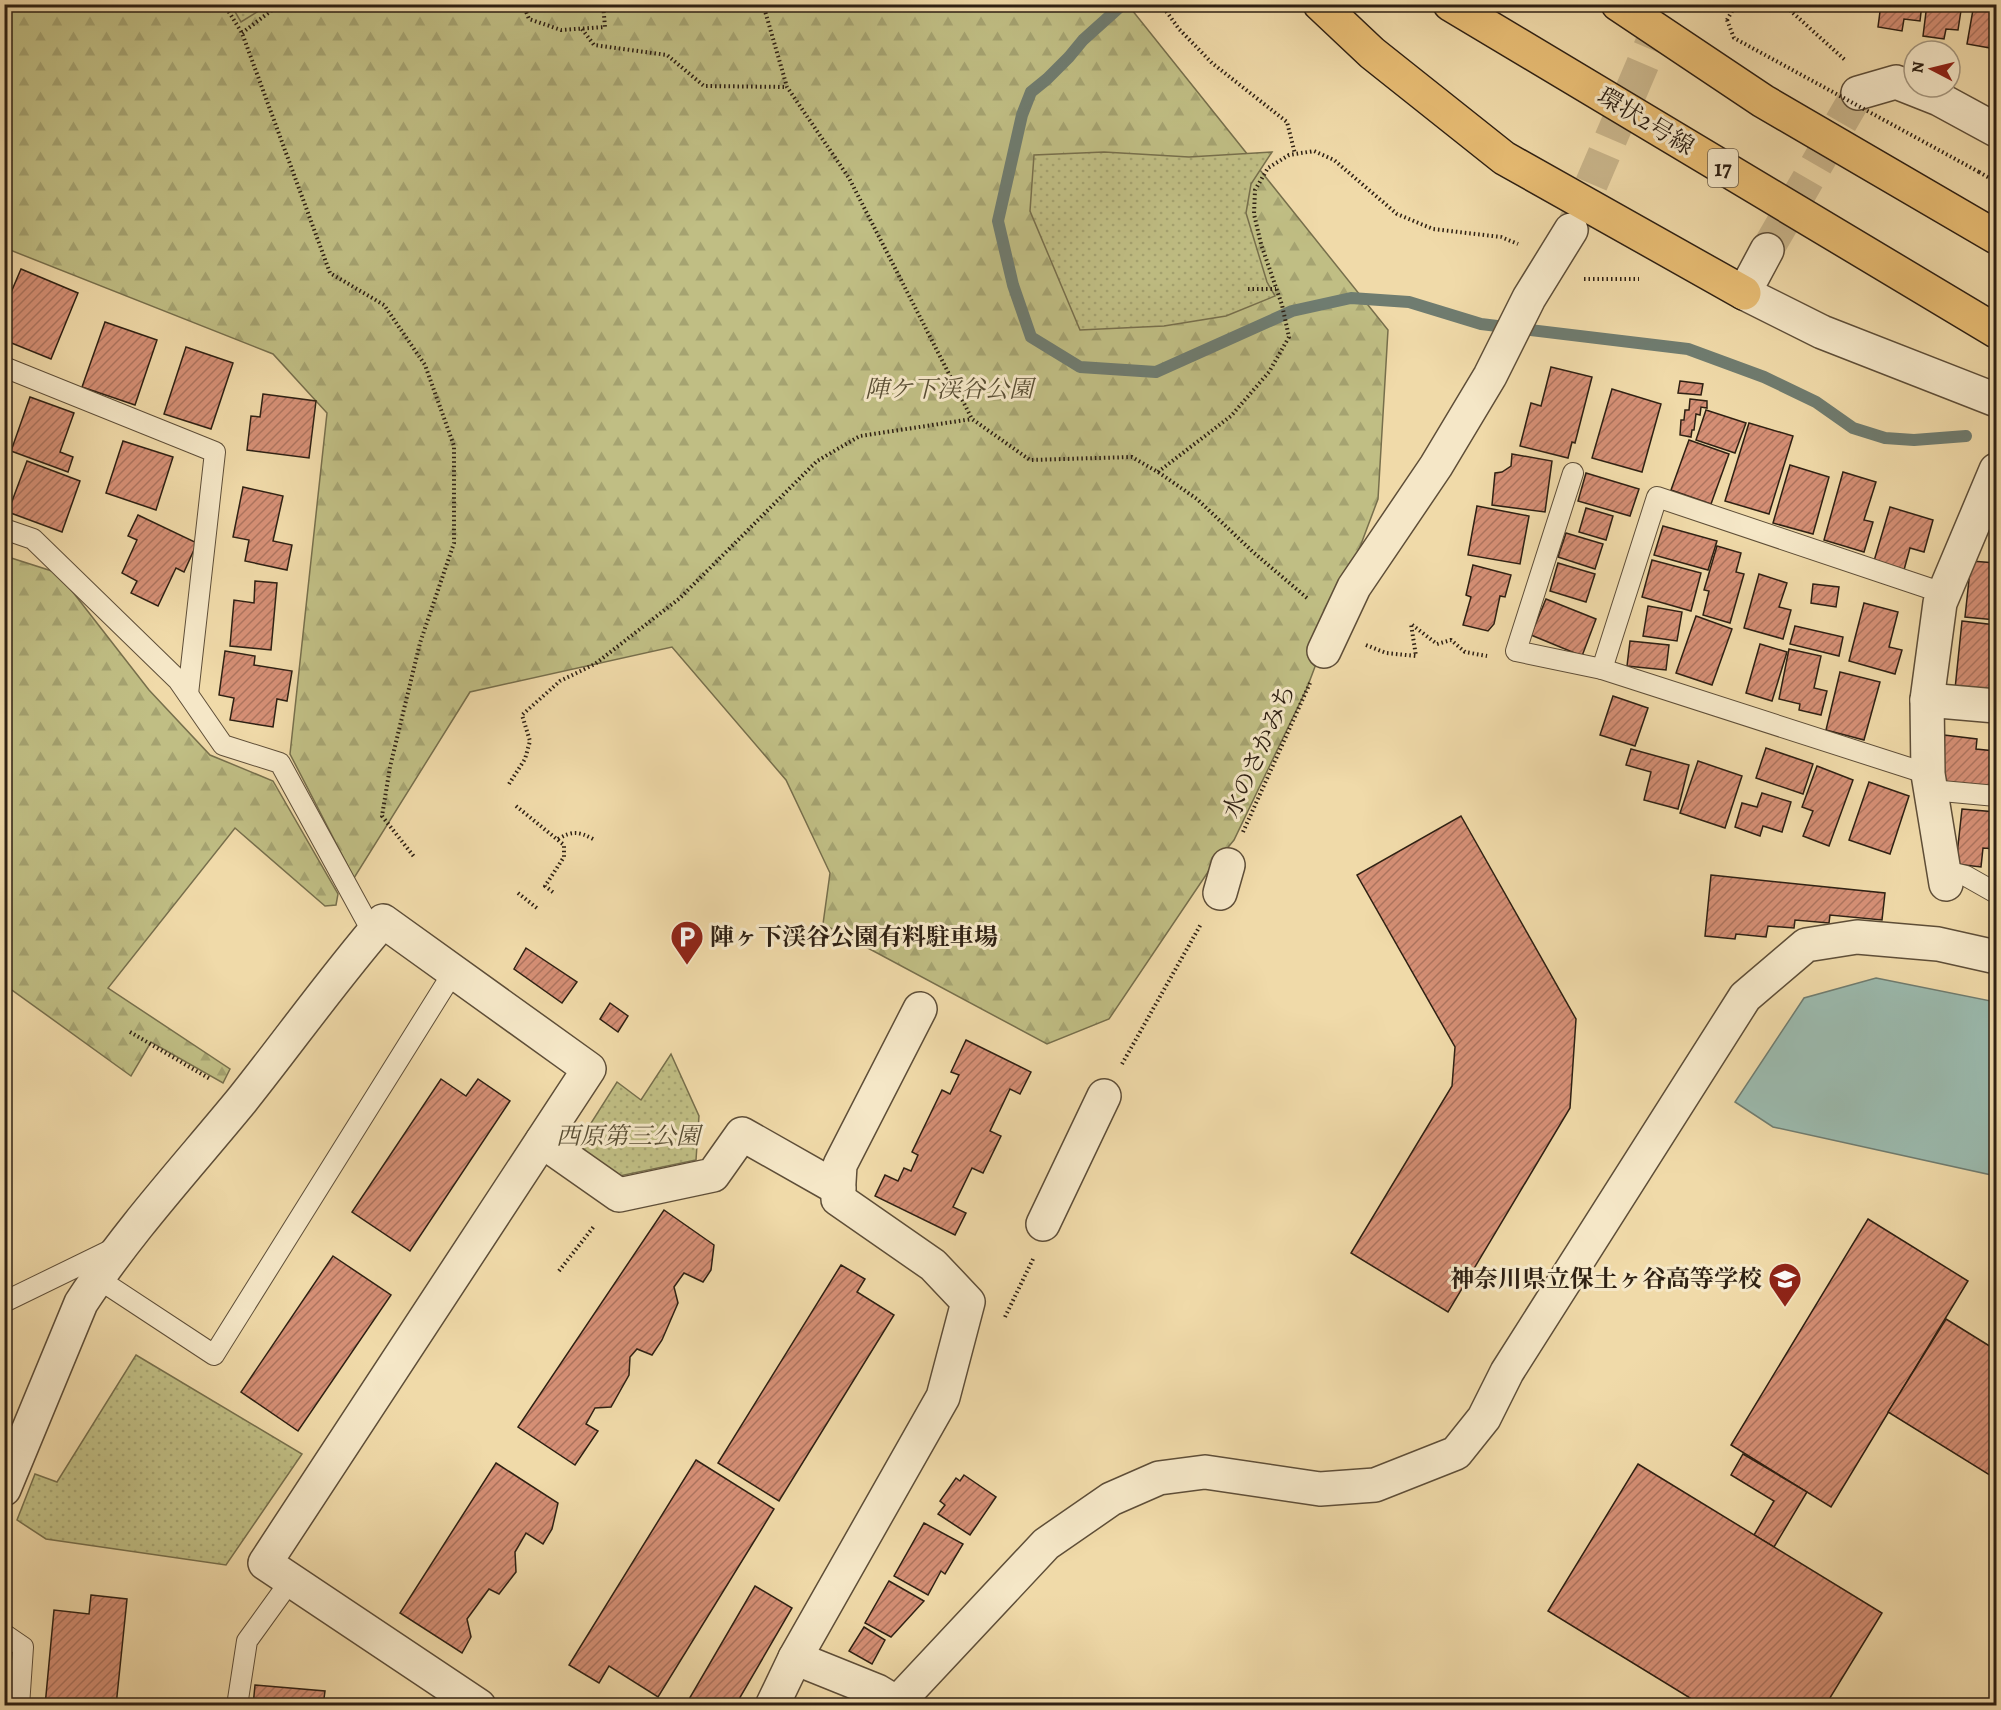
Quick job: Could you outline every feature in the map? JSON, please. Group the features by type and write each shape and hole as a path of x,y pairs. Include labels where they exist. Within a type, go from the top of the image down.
{"main road":[{"path":"1320,4 1372,53 1504,158 1744,293"},
{"name":"環状2号線","path":"1450,4 1996,331"},
{"path":"1618,4 1762,101 1996,237"}],"street":[{"path":"1855,79 1896,82 1939,99 1996,130"},
{"path":"1330,639 1354,587 1436,466 1490,376 1529,298 1571,230"},
{"path":"1767,250 1744,293 1822,332 1996,400"},
{"path":"1945,878 1929,782 1927,700 1943,592 1985,527 1996,470"},
{"path":"1927,700 1996,706"},
{"path":"4,1489 81,1304 97,1278 383,921 590,1068 265,1563 471,1703"},
{"path":"795,1658 886,1701 1046,1544 1111,1499 1159,1478 1205,1472 1320,1489 1375,1485 1456,1453 1484,1418 1508,1372 1745,997 1806,945 1857,937 1938,944 1996,957"},
{"path":"772,1706 795,1658 943,1397 968,1302 933,1265 838,1199 840,1165 920,1009"},
{"path":"1043,1224 1104,1096"},
{"path":"542,1141 619,1196 713,1174 742,1134 838,1189"}],"lane":[{"path":"4,367 216,452 188,694"},
{"path":"1574,473 1516,651 1602,669 1929,782 1996,796"},
{"path":"1602,669 1657,497 1943,592"},
{"path":"4,529 33,539 178,680 223,745 280,763 373,933"},
{"path":"1945,878 1966,876 1996,893"},
{"path":"97,1278 214,1354 454,971"},
{"path":"4,1302 121,1246"},
{"path":"237,1706 247,1641 291,1580"},
{"path":"4,1634 23,1647 20,1706"}],"path":[{"path":"224,4 242,33 330,273 384,305 425,365 454,446 454,543 420,643 390,767 382,816 415,858"},
{"path":"242,33 280,4"},
{"path":"523,4 529,18 561,30 605,27 603,4"},
{"path":"763,4 788,87 849,178 972,419 1030,460 1132,457 1158,472 1197,499 1253,552 1310,600 1330,639"},
{"path":"1161,4 1179,29 1212,63 1287,122 1295,154"},
{"path":"1736,4 1727,20 1734,38 1996,182"},
{"path":"1782,4 1855,79"},
{"path":"582,29 594,45 667,55 704,86 788,87"},
{"path":"1158,472 1231,416 1269,372 1289,337 1282,305 1261,244 1254,214 1256,190 1268,168 1289,155 1314,151 1334,160 1397,214 1433,229 1501,237 1525,247 1548,266 1574,279 1641,279"},
{"path":"1248,289 1276,289"},
{"path":"509,784 525,759 530,741 522,715 560,681 595,664 680,598 817,461 860,436 972,419"},
{"path":"1386,653 1416,656 1411,624 1437,644 1451,640 1465,652 1493,657"},
{"name":"水のさかみち","path":"1104,1096 1224,879 1330,639"},
{"path":"516,806 564,845 564,857 544,886 555,893"},
{"path":"558,839 570,832 581,832 593,839"},
{"path":"518,893 538,909"},
{"path":"130,1032 242,1099"},
{"path":"558,1271 619,1196"}],"green space":[{"name":"陣ケ下渓谷公園","path":"4,5 1128,5 1388,330 1378,499 1307,688 1234,840 1210,869 1109,1019 1047,1044 823,924 830,873 786,780 672,647 470,692 354,878 290,754 327,413 273,354 5,248"},
{"path":"231,5 268,5 241,22"},
{"path":"1104,152 1189,157 1272,152 1251,184 1246,213 1267,282 1275,296 1226,316 1164,326 1080,330 1030,211 1034,155"},
{"path":"5,556 58,573 149,690 210,755 273,781 338,894 336,905 325,906 235,828 108,988 230,1069 223,1083 151,1042 131,1076 5,985"},
{"name":"西原第三公園","path":"671,1054 699,1116 696,1160 610,1178 574,1150 617,1082 641,1100"},
{"path":"136,1355 302,1454 226,1565 46,1539 17,1520 35,1474 57,1482"}],"shaded area":[{"path":"1876,978 1996,1002 1996,1176 1773,1127 1735,1102 1804,998"}],"building":[{"path":"1881,4 1922,4 1920,21 1904,19 1902,31 1878,27"},
{"path":"1927,4 1962,4 1958,30 1946,29 1944,39 1923,36"},
{"path":"1974,4 1996,4 1996,49 1967,44"},
{"path":"21,269 78,293 51,359 4,340 4,309"},
{"path":"105,322 157,340 135,405 82,387"},
{"path":"186,347 233,363 211,429 164,414"},
{"path":"1551,367 1592,377 1575,443 1572,442 1568,458 1520,446 1531,403 1541,406"},
{"path":"1680,381 1703,384 1701,395 1678,393"},
{"path":"1612,389 1661,404 1642,472 1592,458"},
{"path":"263,394 316,401 309,458 247,450 251,416 260,417"},
{"path":"30,397 74,413 60,452 73,457 68,472 11,451"},
{"path":"1690,399 1707,401 1707,408 1701,407 1700,415 1696,414 1691,437 1680,435 1681,420 1684,420 1685,410 1689,410"},
{"path":"1706,410 1746,423 1735,453 1696,440"},
{"path":"1749,423 1793,436 1769,514 1725,501"},
{"path":"1689,440 1729,454 1711,504 1671,490"},
{"path":"123,441 173,457 156,510 106,493"},
{"path":"1512,454 1552,461 1545,512 1492,505 1495,473 1502,472 1511,466"},
{"path":"27,461 80,481 62,532 8,512"},
{"path":"1790,465 1829,477 1813,534 1773,523"},
{"path":"1843,472 1876,482 1864,520 1873,522 1864,552 1824,540"},
{"path":"1586,473 1639,489 1630,516 1578,501"},
{"path":"243,487 283,496 273,541 292,545 287,570 245,561 249,540 233,537"},
{"path":"1477,506 1529,516 1520,564 1468,555"},
{"path":"1890,507 1933,520 1924,552 1910,548 1904,570 1874,561"},
{"path":"1586,508 1613,516 1606,540 1579,532"},
{"path":"138,515 197,543 184,572 176,568 158,606 131,593 137,581 122,573 137,540 128,536"},
{"path":"1663,526 1717,541 1708,570 1654,555"},
{"path":"1566,533 1603,544 1595,569 1558,557"},
{"path":"1717,546 1741,553 1736,572 1744,574 1730,623 1703,615 1709,591 1704,590"},
{"path":"1652,560 1701,573 1691,611 1642,597"},
{"path":"1971,561 1996,563 1996,620 1965,617"},
{"path":"1558,563 1595,574 1586,602 1550,591"},
{"path":"1473,565 1511,575 1505,597 1500,596 1494,624 1488,631 1463,625 1471,597 1466,595"},
{"path":"1759,574 1787,583 1779,607 1791,610 1783,639 1744,628"},
{"path":"255,581 277,583 271,650 230,646 234,600 254,603"},
{"path":"1813,584 1839,587 1836,607 1811,603"},
{"path":"1546,599 1596,619 1582,656 1531,635"},
{"path":"1864,603 1898,612 1889,647 1902,650 1895,674 1849,661"},
{"path":"1648,606 1682,612 1677,641 1643,636"},
{"path":"1696,616 1732,629 1712,685 1676,673"},
{"path":"1962,621 1996,625 1996,694 1955,689"},
{"path":"1795,626 1843,637 1839,656 1790,644"},
{"path":"1630,641 1669,645 1666,670 1627,666"},
{"path":"1760,644 1787,652 1772,701 1746,693"},
{"path":"1789,649 1821,656 1814,688 1827,691 1821,715 1799,710 1800,704 1779,699"},
{"path":"225,651 255,656 254,665 292,671 287,701 277,699 273,727 230,720 234,698 219,695"},
{"path":"1840,672 1880,682 1864,740 1826,730"},
{"path":"1613,696 1648,708 1635,746 1600,735"},
{"path":"1944,735 1977,739 1976,749 1995,751 1990,788 1938,781"},
{"path":"1766,748 1813,764 1803,794 1756,778"},
{"path":"1631,749 1689,765 1678,809 1644,800 1651,772 1626,765"},
{"path":"1698,761 1742,776 1725,828 1680,813"},
{"path":"1817,766 1853,780 1829,846 1803,836 1813,811 1802,807"},
{"path":"1869,782 1909,796 1890,854 1849,840"},
{"path":"1762,793 1791,802 1782,832 1763,826 1760,836 1735,827 1742,803 1757,807"},
{"path":"1962,809 1996,812 1996,849 1983,848 1981,867 1956,864"},
{"path":"1461,816 1576,1019 1570,1108 1448,1312 1351,1253 1452,1086 1455,1047 1357,875"},
{"path":"1711,875 1885,893 1882,920 1830,915 1829,923 1795,920 1794,928 1768,926 1766,937 1736,934 1735,939 1705,936"},
{"path":"526,948 577,982 562,1003 514,969"},
{"path":"610,1003 628,1016 618,1032 600,1019"},
{"path":"966,1040 1031,1072 1020,1094 1010,1089 990,1131 1001,1136 983,1173 972,1168 953,1207 966,1213 955,1235 875,1196 885,1175 898,1181 904,1168 911,1171 918,1155 912,1152 942,1090 950,1094 959,1075 951,1072"},
{"path":"441,1079 466,1096 478,1079 510,1101 410,1251 352,1212"},
{"path":"664,1210 714,1245 711,1270 703,1282 684,1273 674,1287 678,1303 662,1340 652,1355 637,1349 630,1357 629,1375 611,1407 595,1408 586,1424 598,1431 575,1465 518,1427"},
{"path":"1868,1219 1968,1281 1831,1507 1731,1445"},
{"path":"333,1256 391,1295 298,1431 241,1392"},
{"path":"841,1265 865,1279 857,1292 894,1315 779,1501 718,1463"},
{"path":"1946,1319 1996,1350 1996,1479 1888,1412"},
{"path":"1743,1454 1807,1492 1774,1547 1754,1535 1774,1501 1731,1475"},
{"path":"696,1460 774,1509 658,1697 609,1666 599,1683 569,1665"},
{"path":"496,1463 558,1503 552,1529 543,1544 526,1533 515,1552 516,1572 499,1594 489,1589 467,1619 471,1637 462,1653 400,1613"},
{"path":"1638,1464 1882,1613 1825,1706 1703,1706 1548,1611"},
{"path":"964,1475 996,1497 970,1535 938,1514 945,1505 940,1501 956,1478 960,1481"},
{"path":"924,1523 963,1544 945,1574 941,1571 928,1595 894,1576"},
{"path":"889,1581 924,1601 891,1637 865,1623"},
{"path":"755,1586 792,1608 735,1706 685,1706"},
{"path":"91,1595 127,1599 116,1706 45,1706 54,1610 89,1614"},
{"path":"864,1627 885,1640 872,1664 849,1651"},
{"path":"255,1685 325,1691 323,1706 253,1706"}],"waterway":[{"path":"1123,4 1031,92 1022,115 998,221 1013,285 1031,337 1080,367 1156,372 1292,311 1351,298 1409,302 1481,324 1688,349 1764,377 1816,402 1853,428 1885,438 1914,440 1966,436"}],"tunnel":[{"path":"1572,229 1656,33"},
{"path":"1767,250 1858,93"}],"place":[{"name":"陣ヶ下渓谷公園有料駐車場","path":"687,966"},
{"name":"神奈川県立保土ヶ谷高等学校","path":"1785,1308"}]}
